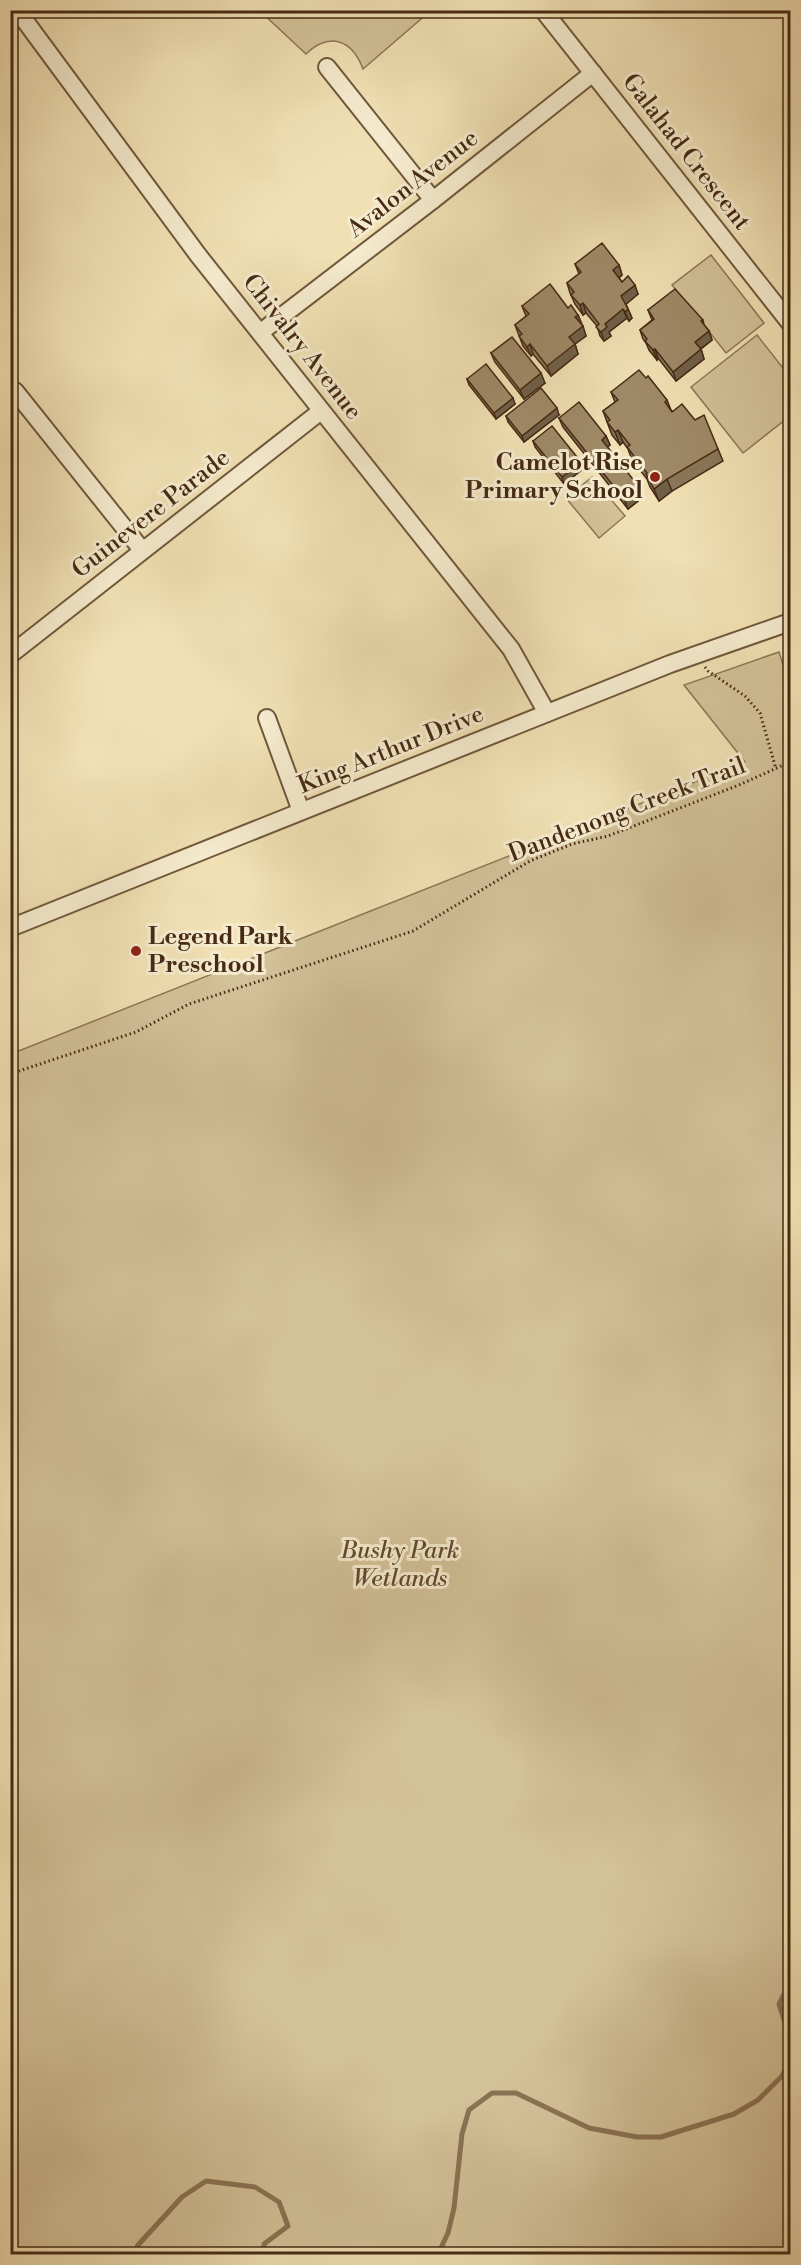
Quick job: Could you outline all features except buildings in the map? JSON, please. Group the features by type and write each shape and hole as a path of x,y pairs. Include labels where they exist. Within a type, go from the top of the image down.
{"street":[{"name":"Chivalry Avenue","path":"17,10 198,255 511,648 548,713"},
{"name":"Galahad Crescent","path":"543,10 790,323"},
{"path":"327,67 433,200"},
{"name":"Avalon Avenue","path":"261,332 593,73"},
{"path":"15,391 142,550"},
{"name":"Guinevere Parade","path":"10,655 321,411"},
{"name":"King Arthur Drive","path":"10,928 548,713 699,654 790,622"},
{"path":"267,718 301,811"}],"path":[{"path":"699,654 708,671 745,696 760,713 776,769"},
{"name":"Dandenong Creek Trail","path":"10,1074 136,1032 189,1004 414,931 530,861 572,844 609,836 790,762"}],"green space":[{"path":"260,11 426,11 428,13 363,69 353,51 339,42 323,43 306,54"},
{"path":"711,255 764,323 726,353 672,285"},
{"path":"757,335 790,377 790,416 743,453 691,387"},
{"path":"592,477 625,516 599,538 566,498"},
{"name":"Bushy Park Wetlands","path":"779,652 790,687 790,2254 11,2254 11,1054 745,762 684,685"}],"waterway":[{"path":"790,1986 779,2004 790,2038"},
{"path":"438,2254 448,2233 454,2208 462,2134 469,2110 492,2093 516,2093 589,2128 637,2137 661,2137 734,2114 758,2100 782,2076 790,2061"},
{"path":"133,2254 138,2245 182,2197 206,2181 255,2187 279,2202 288,2226 264,2244 264,2254"}],"place":[{"name":"Camelot Rise Primary School","path":"655,477"},
{"name":"Legend Park Preschool","path":"136,951"}]}
